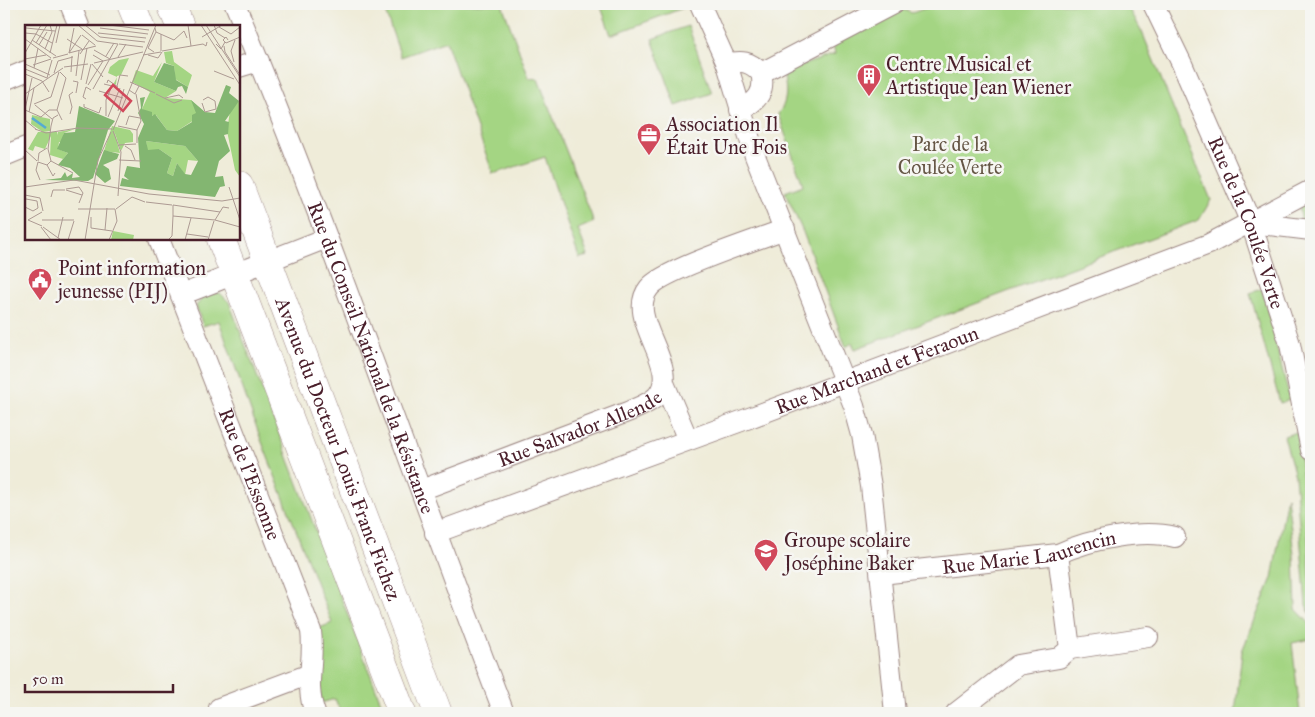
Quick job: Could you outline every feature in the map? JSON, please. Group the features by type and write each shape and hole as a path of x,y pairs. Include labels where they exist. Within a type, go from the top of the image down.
{"main road":[{"path":"131,4 140,25"},
{"path":"171,4 180,25"},
{"name":"Avenue du Docteur Louis Franc Fichez","path":"240,187 438,713"},
{"name":"Avenue du Docteur Louis Franc Fichez","path":"221,240 402,713"}],"street":[{"path":"70,4 79,25"},
{"name":"Rue du Conseil National de la Résistance","path":"235,4 327,238 421,490 435,533 504,713"},
{"path":"700,4 726,64 756,156 862,435 871,486 895,713"},
{"path":"761,73 893,4"},
{"name":"Rue de la Coulée Verte","path":"1153,4 1182,64 1252,223 1290,344 1310,445"},
{"path":"726,64 740,60 754,65 761,73 764,84 760,95 753,104 740,110"},
{"path":"240,68 258,61"},
{"path":"4,80 25,71"},
{"path":"4,156 25,147"},
{"name":"Rue Marchand et Feraoun","path":"435,533 1209,244 1252,223 1311,190"},
{"path":"1252,223 1311,230"},
{"name":"Rue Salvador Allende","path":"421,490 645,404 657,396 664,383 663,368 642,311 648,289 666,275 785,229"},
{"path":"181,295 327,238"},
{"name":"Rue de l'Essonne","path":"159,240 311,631 313,646 308,696 315,713"},
{"path":"664,383 688,440"},
{"name":"Rue Marie Laurencin","path":"881,574 1058,554 1080,544 1158,533 1176,537"},
{"path":"1058,554 1070,649"},
{"path":"956,713 1018,665 1059,658 1070,649 1148,637"},
{"path":"221,713 219,708 310,674"}],"green space":[{"path":"406,4 502,4 529,78 538,79 594,222 578,229 588,256 579,258 545,157 493,174 446,41 401,57 385,11"},
{"path":"600,4 691,4 691,5 611,35"},
{"name":"Parc de la Coulée Verte","path":"937,4 1127,4 1142,32 1211,200 1199,220 855,349 852,343 846,347 803,232 785,192 803,185 778,114 785,99 786,88 783,72 835,54 832,41 899,8 912,13"},
{"path":"688,26 712,93 676,106 652,39"},
{"path":"1311,199 1311,222 1302,222 1299,206"},
{"path":"1262,289 1290,400 1280,403 1250,293"},
{"path":"220,293 229,302 385,713 341,713 335,699 321,703 317,629 332,623 260,437 219,321 203,326 196,306 206,294"},
{"path":"1297,432 1307,523 1311,615 1306,605 1295,476 1284,436"},
{"path":"1287,496 1294,555 1296,609 1311,625 1311,639 1292,643 1300,713 1235,713 1242,651 1272,578"}],"place":[{"name":"Centre Musical et Artistique Jean Wiener","path":"869,97"},
{"name":"Association Il Était Une Fois","path":"649,156"},
{"name":"Point information jeunesse (PIJ)","path":"40,301"},
{"name":"Groupe scolaire Joséphine Baker","path":"766,572"}]}
